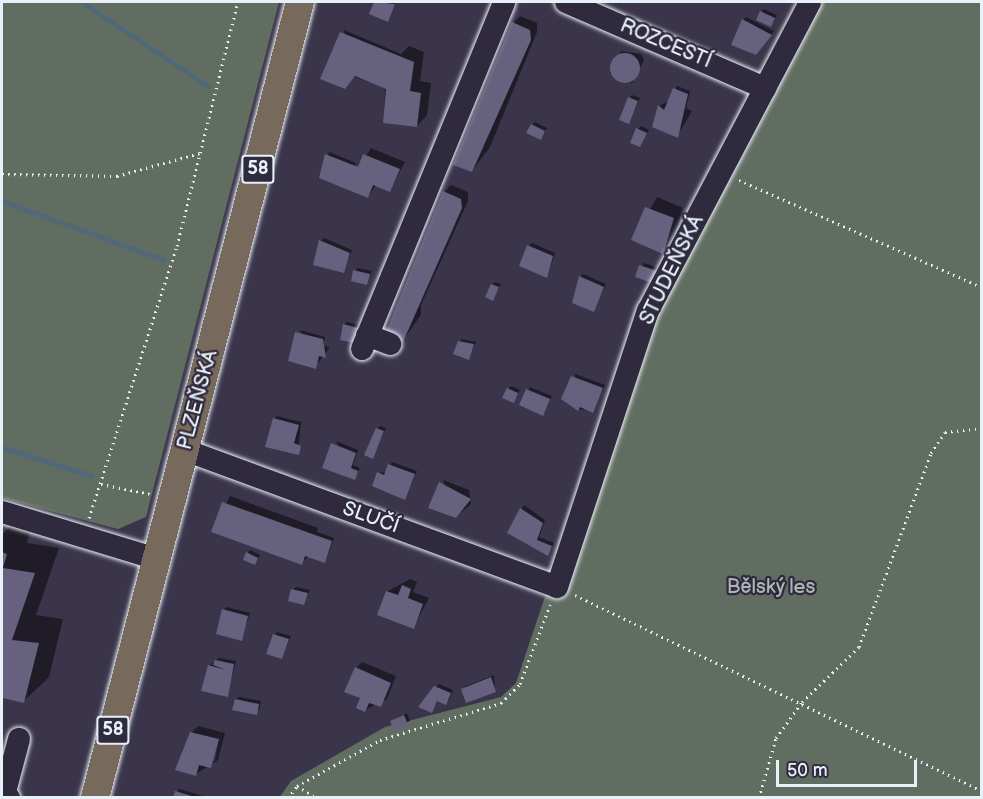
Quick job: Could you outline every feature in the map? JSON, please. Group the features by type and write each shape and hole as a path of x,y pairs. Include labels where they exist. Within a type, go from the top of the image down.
{"main road":[{"name":"PLZEŇSKÁ","path":"96,798 300,2"}],"street":[{"path":"390,344 365,342 504,2"},
{"name":"ROZCESTÍ","path":"566,2 765,88"},
{"name":"STUDEŇSKÁ","path":"557,587 648,312 810,2"},
{"name":"SLUČÍ","path":"185,450 557,587"},
{"path":"2,512 157,559"},
{"path":"9,798 5,792 19,739"}],"path":[{"path":"84,538 177,246 238,2"},
{"path":"2,174 117,176 200,153"},
{"path":"721,172 981,287"},
{"path":"759,798 776,738 802,702 859,647 931,453 945,432 981,428"},
{"path":"101,484 172,499"},
{"path":"288,798 297,786 380,740 501,703 520,684 557,587 802,702 981,791"},
{"path":"297,786 317,798"}],"green space":[{"path":"2,2 279,2 146,517 118,529 2,498"},
{"name":"Bělský les","path":"801,2 981,2 981,797 279,798 291,781 385,727 501,697 516,683 640,314"}],"building":[{"path":"374,2 395,4 388,22 369,14"},
{"path":"760,11 775,18 771,27 756,20"},
{"path":"742,19 772,35 756,55 731,45"},
{"path":"512,22 530,30 531,40 472,172 453,165"},
{"path":"340,32 414,62 410,91 421,93 417,127 383,123 386,89 355,76 345,89 320,79"},
{"path":"625,53 631,54 639,62 639,74 631,82 625,83 619,82 611,74 610,68 611,62 619,54"},
{"path":"673,88 688,94 678,138 652,127 658,105 664,110"},
{"path":"628,97 638,101 629,124 619,120"},
{"path":"531,124 545,131 541,140 526,133"},
{"path":"636,128 647,133 640,147 630,143"},
{"path":"325,154 358,167 363,154 400,169 390,192 373,185 368,198 319,178"},
{"path":"443,191 461,199 462,208 403,342 385,334"},
{"path":"645,207 674,218 663,254 631,240"},
{"path":"319,240 350,253 344,273 313,265"},
{"path":"527,245 553,256 547,278 519,266"},
{"path":"639,265 657,271 652,283 635,277"},
{"path":"353,270 370,274 367,285 351,281"},
{"path":"579,276 604,287 594,312 572,303"},
{"path":"491,284 499,287 493,301 485,297"},
{"path":"343,324 358,328 355,343 340,340"},
{"path":"295,332 323,339 326,358 319,356 316,369 288,361"},
{"path":"458,341 474,344 469,360 453,354"},
{"path":"571,376 603,388 593,413 580,407 578,411 561,399"},
{"path":"507,388 518,393 514,403 502,398"},
{"path":"526,389 550,399 543,416 519,405"},
{"path":"273,418 299,425 294,443 301,446 299,455 265,447"},
{"path":"376,428 384,431 373,459 364,455"},
{"path":"331,443 356,453 351,468 358,471 355,480 322,468"},
{"path":"388,464 415,474 405,500 372,486 377,472 384,475"},
{"path":"439,482 471,499 456,518 428,508"},
{"path":"222,502 332,541 325,563 305,556 302,565 211,532"},
{"path":"520,508 543,523 537,540 552,546 548,556 507,533"},
{"path":"2,552 7,554 3,568 35,573 12,640 39,643 24,703 3,698"},
{"path":"246,552 258,558 255,565 243,560"},
{"path":"402,585 411,589 408,598 423,604 414,629 377,615 386,591 398,595"},
{"path":"291,589 308,593 304,605 288,601"},
{"path":"222,609 248,616 242,641 216,634"},
{"path":"273,634 289,639 282,659 266,654"},
{"path":"215,660 234,664 228,697 201,691 208,665 226,670 213,665"},
{"path":"355,667 391,683 381,707 369,703 365,712 356,708 360,698 344,692"},
{"path":"491,677 496,692 466,703 461,689"},
{"path":"434,686 451,693 446,705 437,701 432,713 418,707"},
{"path":"235,699 259,704 257,715 232,710"},
{"path":"404,715 408,725 394,731 390,721"},
{"path":"190,732 219,739 211,768 199,765 196,776 175,770"},
{"path":"175,791 195,797 195,798 173,798"}],"waterway":[{"path":"82,2 208,86"},
{"path":"2,201 164,260"},
{"path":"2,447 91,476"}]}
